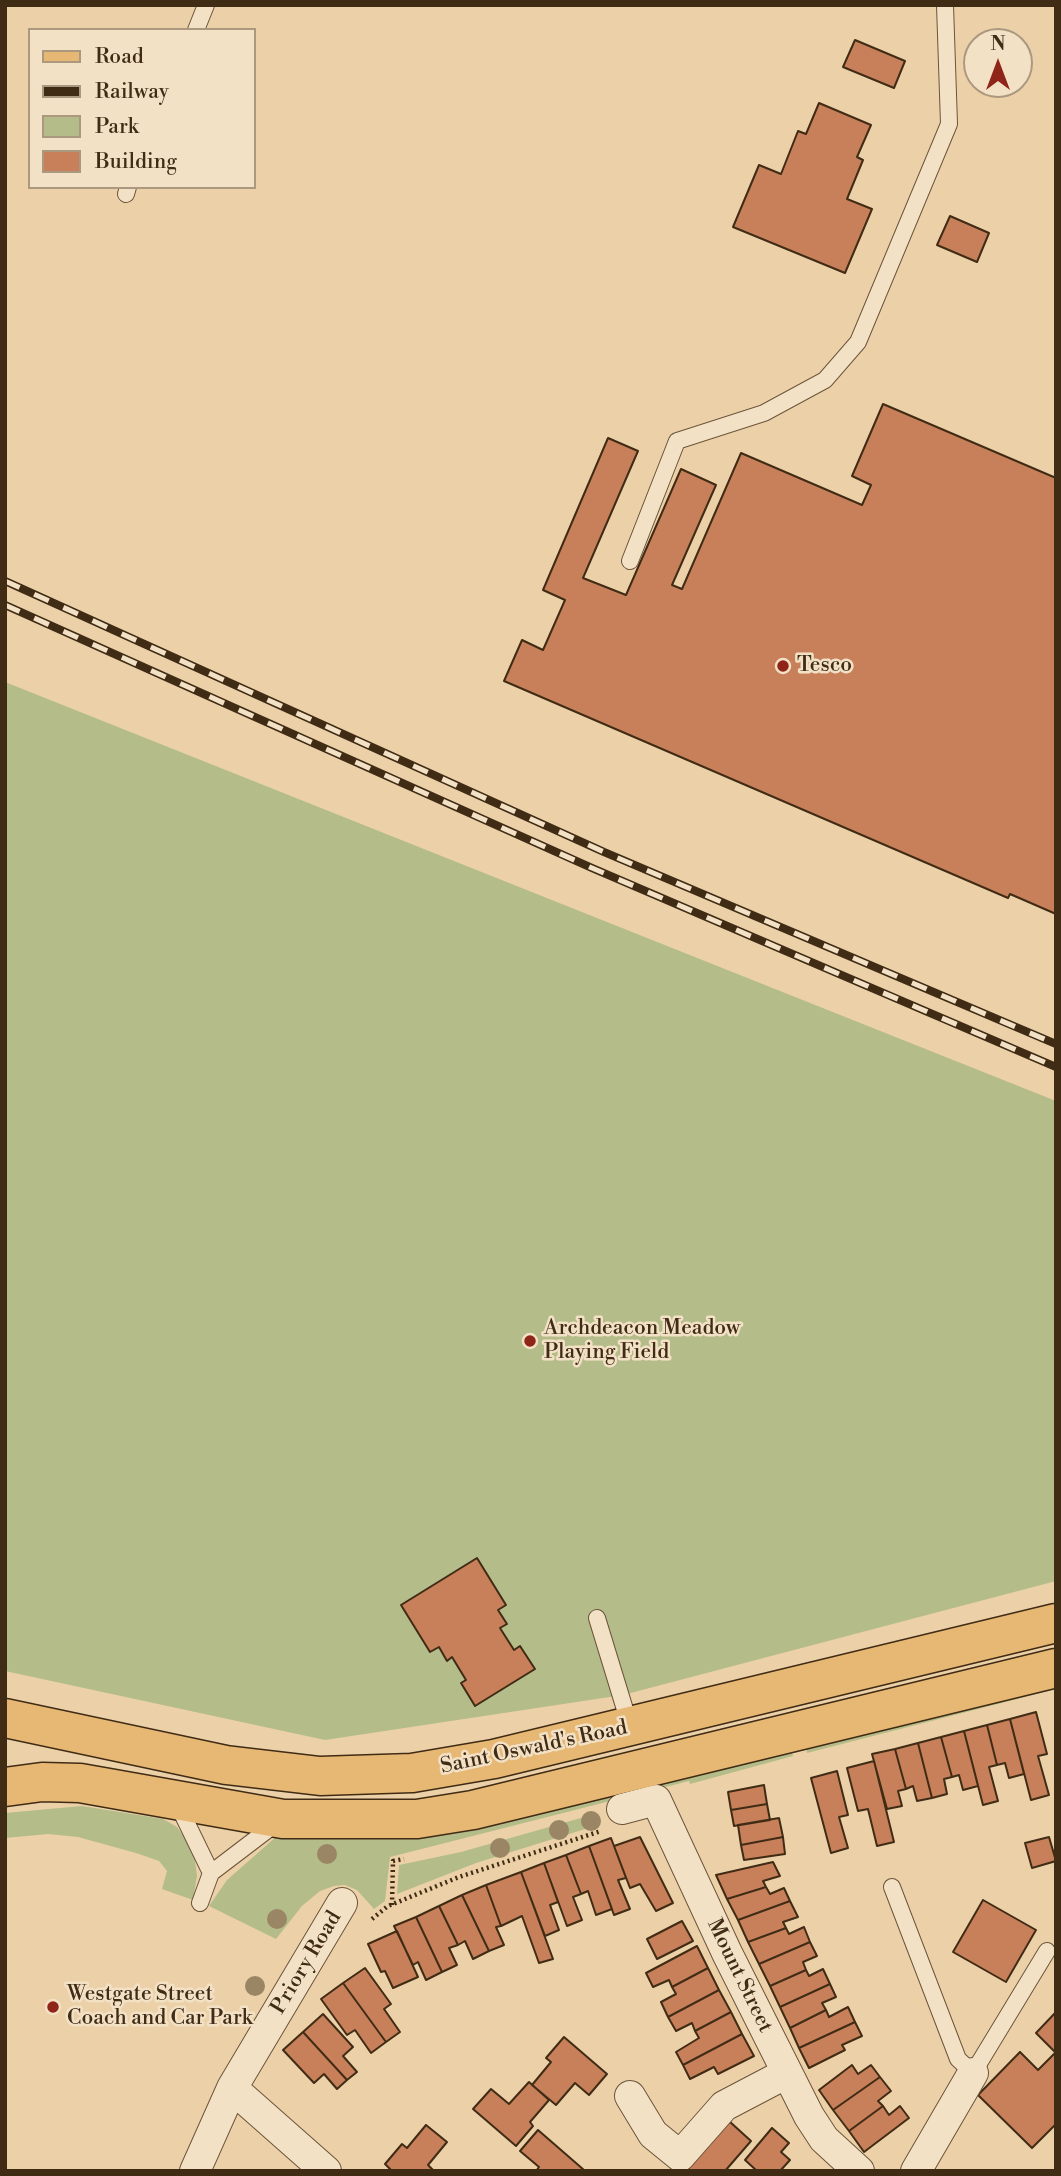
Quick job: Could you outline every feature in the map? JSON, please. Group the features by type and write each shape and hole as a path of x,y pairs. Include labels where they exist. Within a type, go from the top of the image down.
{"main road":[{"name":"Saint Oswald's Road","path":"5,1718 226,1765 320,1776 426,1770 494,1759 1056,1623"},
{"name":"Saint Oswald's Road","path":"5,1787 42,1782 80,1783 283,1819 417,1819 473,1810 1056,1668"}],"street":[{"name":"Mount Street","path":"615,1819 656,1800 787,2073 824,2139 859,2171"},
{"name":"Priory Road","path":"195,2171 232,2088 342,1903"},
{"path":"630,2096 653,2134 680,2156 724,2106 787,2073"},
{"path":"916,2171 974,2073"},
{"path":"232,2088 326,2171"}],"lane":[{"path":"197,28 206,5"},
{"path":"630,561 677,441 764,412 825,380 858,342 949,124 945,5"},
{"path":"597,1618 630,1727"},
{"path":"176,1801 211,1873"},
{"path":"200,1903 211,1873 283,1819"},
{"path":"892,1887 958,2059 974,2073 1047,1951"}],"path":[{"path":"342,1903 365,1924 388,1906 615,1819"}],"green space":[{"name":"Archdeacon Meadow Playing Field","path":"5,682 1056,1101 1056,1581 623,1695 325,1740 5,1671"},
{"path":"1056,1681 1056,1689 807,1753 806,1746"},
{"path":"791,1749 793,1756 690,1784 689,1781 390,1857 385,1901 374,1909 357,1890 345,1885 334,1886 320,1891 302,1906 276,1939 209,1906 227,1880 277,1836"},
{"path":"82,1806 163,1819 177,1827 188,1842 195,1861 197,1876 193,1900 162,1889 167,1871 159,1861 136,1853 78,1837 48,1834 5,1838 5,1813"},
{"path":"595,1814 598,1825 476,1863 397,1894 399,1865 461,1852"}],"building":[{"path":"855,40 905,61 894,88 843,67"},
{"path":"819,103 871,125 857,157 863,160 847,199 872,209 845,273 733,227 759,165 781,174 798,131 806,134"},
{"path":"950,216 989,233 977,262 937,245"},
{"name":"Tesco","path":"883,404 1056,478 1056,914 1010,894 1008,898 504,681 522,640 543,650 565,600 543,590 608,438 638,451 583,578 626,595 681,469 716,485 672,585 682,589 741,453 862,505 871,485 852,476"},
{"path":"477,1558 506,1605 498,1610 507,1624 500,1628 514,1650 520,1646 535,1669 475,1706 461,1683 466,1680 452,1657 447,1661 439,1647 430,1652 401,1605"},
{"path":"1036,1712 1047,1754 1038,1756 1049,1795 1031,1800 1010,1719"},
{"path":"1010,1719 1024,1774 1009,1778 1005,1763 997,1765 987,1725"},
{"path":"987,1725 997,1765 989,1767 998,1801 983,1805 964,1731"},
{"path":"964,1731 978,1786 963,1790 959,1775 952,1777 941,1737"},
{"path":"941,1737 952,1777 944,1779 947,1794 932,1798 918,1743"},
{"path":"918,1743 932,1798 917,1801 913,1786 906,1789 895,1749"},
{"path":"895,1749 906,1789 898,1791 902,1806 887,1809 872,1754"},
{"path":"874,1761 894,1842 877,1846 868,1809 858,1811 847,1768"},
{"path":"837,1771 848,1815 839,1817 848,1848 831,1853 811,1778"},
{"path":"764,1785 767,1804 731,1810 728,1792"},
{"path":"767,1804 770,1820 734,1826 731,1810"},
{"path":"779,1818 783,1837 741,1845 738,1825"},
{"path":"640,1837 673,1903 656,1911 640,1884 630,1888 614,1846"},
{"path":"783,1837 785,1854 744,1860 741,1845"},
{"path":"1049,1837 1056,1861 1032,1868 1025,1843"},
{"path":"611,1838 626,1878 618,1880 630,1909 614,1915 589,1846"},
{"path":"589,1846 612,1909 596,1915 588,1891 581,1894 566,1855"},
{"path":"566,1855 581,1894 573,1897 582,1920 567,1926 544,1863"},
{"path":"773,1862 780,1876 763,1881 766,1887 727,1899 716,1875"},
{"path":"544,1863 558,1902 550,1905 559,1930 545,1936 521,1872"},
{"path":"521,1872 553,1959 539,1963 522,1916 501,1926 486,1885"},
{"path":"486,1885 501,1926 496,1927 504,1945 489,1951 462,1895"},
{"path":"766,1887 770,1894 784,1888 790,1901 738,1920 727,1899"},
{"path":"462,1895 489,1951 473,1959 465,1941 458,1945 439,1906"},
{"path":"983,1900 1036,1930 1006,1982 953,1952"},
{"path":"790,1901 798,1917 783,1922 786,1928 748,1942 738,1920"},
{"path":"439,1906 458,1945 449,1948 457,1965 442,1972 416,1917"},
{"path":"416,1917 442,1972 426,1980 418,1962 413,1965 394,1926"},
{"path":"682,1921 693,1941 657,1959 647,1939"},
{"path":"804,1927 810,1942 759,1964 748,1942 786,1928 789,1934"},
{"path":"397,1931 418,1977 393,1988 385,1971 381,1972 368,1944"},
{"path":"810,1942 817,1956 803,1962 806,1970 770,1986 759,1964"},
{"path":"697,1946 708,1968 672,1987 669,1980 653,1987 646,1973"},
{"path":"365,1968 391,2004 384,2009 400,2032 386,2042 343,1983"},
{"path":"708,1968 719,1990 668,2017 661,2002 676,1994 672,1987"},
{"path":"823,1969 830,1984 780,2007 770,1986 806,1970 809,1976"},
{"path":"343,1983 386,2042 371,2053 355,2030 347,2035 321,1999"},
{"path":"830,1984 836,1997 822,2003 826,2010 790,2028 780,2007"},
{"path":"719,1990 731,2012 695,2031 692,2023 676,2031 668,2017"},
{"path":"848,2007 855,2022 799,2048 790,2028 826,2010 829,2017"},
{"path":"731,2012 742,2034 683,2065 676,2052 699,2038 695,2031"},
{"path":"1056,2012 1056,2052 1055,2052 1036,2033"},
{"path":"323,2014 353,2047 343,2056 357,2072 347,2080 303,2032"},
{"path":"855,2022 862,2036 842,2045 845,2050 809,2068 799,2048"},
{"path":"303,2032 347,2080 337,2089 324,2074 314,2083 283,2050"},
{"path":"742,2034 754,2056 718,2074 714,2067 690,2079 683,2065"},
{"path":"564,2037 607,2074 589,2095 575,2083 556,2105 532,2085 551,2062 546,2058"},
{"path":"1020,2052 1038,2070 1056,2052 1056,2124 1032,2148 978,2095"},
{"path":"852,2065 858,2074 871,2065 880,2077 833,2110 819,2090"},
{"path":"880,2077 891,2091 878,2101 883,2106 849,2131 833,2110"},
{"path":"529,2082 549,2100 530,2122 533,2126 516,2146 473,2109 491,2089 509,2104"},
{"path":"883,2106 889,2115 900,2106 909,2118 864,2152 849,2131"},
{"path":"729,2121 751,2141 725,2171 686,2171"},
{"path":"426,2125 447,2142 428,2165 434,2171 392,2171 385,2164 402,2144 407,2148"},
{"path":"772,2128 789,2143 781,2152 790,2160 780,2171 757,2171 745,2160"},
{"path":"538,2130 584,2171 536,2171 539,2167 520,2151"}],"railway":[{"path":"5,581 604,852 1056,1044"},
{"path":"5,605 592,868 1056,1067"}],"place":[{"name":"Tesco","path":"783,666"},
{"name":"Archdeacon Meadow Playing Field","path":"530,1341"},
{"name":"Westgate Street Coach and Car Park","path":"53,2007"}]}
